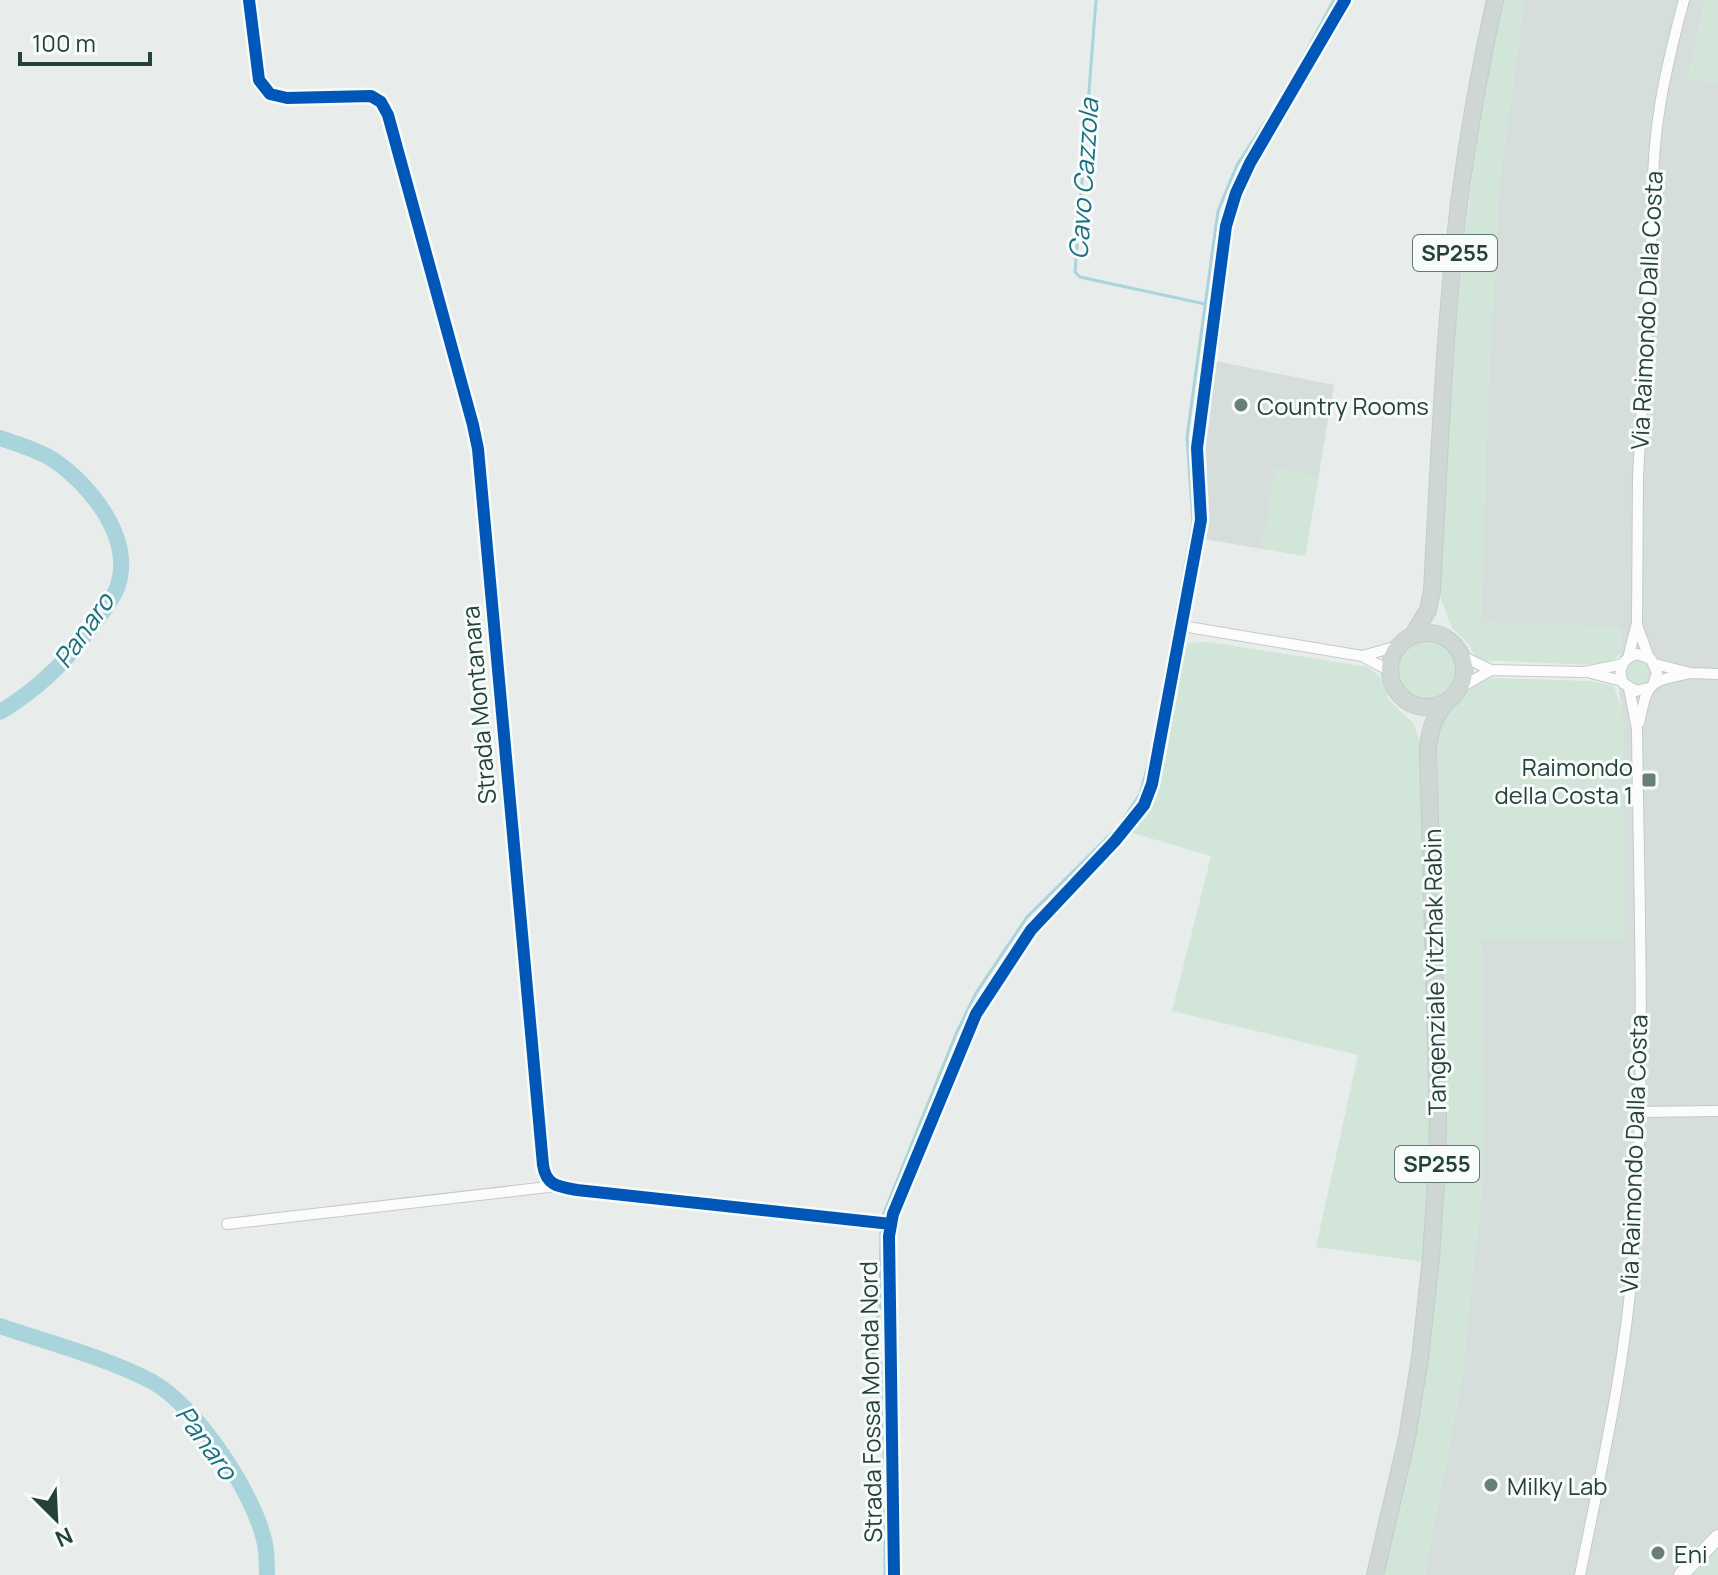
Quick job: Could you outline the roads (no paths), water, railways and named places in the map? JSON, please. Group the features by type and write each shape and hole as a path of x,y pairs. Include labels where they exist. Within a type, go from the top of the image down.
{"main road":[{"name":"SP255","path":"1398,646 1413,635 1428,610 1432,591 1446,349 1459,203 1477,86 1495,0"},
{"name":"SP255","path":"1432,591 1445,637 1462,656"},
{"path":"1413,635 1424,632 1445,637"},
{"path":"1390,671 1398,646"},
{"path":"1460,688 1464,678 1462,656"},
{"name":"Tangenziale Yitzhak Rabin","path":"1390,671 1395,688 1408,701 1422,728 1428,748"},
{"name":"Tangenziale Yitzhak Rabin","path":"1375,1575 1404,1450 1418,1372 1431,1258 1438,1118 1428,748 1436,715 1460,688"},
{"path":"1408,701 1427,707 1447,701"},
{"path":"1681,1575 1718,1537"}],"street":[{"name":"Strada Montanara","path":"249,0 259,80 270,94 287,98 371,96 381,102 388,115 473,425 478,449 543,1165 546,1178 557,1186"},
{"name":"Strada Fossa Monda Nord","path":"894,1575 885,1224 976,1014 1031,930 1115,841 1144,805 1152,784 1201,520 1197,448 1226,226 1236,193 1250,163 1345,0"},
{"name":"Via Raimondo Dalla Costa","path":"1637,623 1638,477 1653,206 1652,167 1661,88 1684,0"},
{"path":"1637,623 1657,673 1637,729"},
{"path":"1637,623 1620,676 1626,685 1637,729"},
{"path":"1182,626 1362,656 1390,671"},
{"path":"1362,656 1398,646"},
{"path":"1585,672 1625,661 1637,654 1690,673 1718,674"},
{"path":"1462,656 1491,670 1585,672 1636,691 1690,673"},
{"path":"1460,688 1491,670"},
{"name":"Via Raimondo Dalla Costa","path":"1580,1575 1621,1367 1634,1247 1640,1112 1637,729"},
{"path":"1640,1112 1718,1111"},
{"path":"227,1224 557,1186 885,1224"}],"waterway":[{"name":"Cavo Cazzola","path":"1096,0 1075,272 1080,277 1205,304"},
{"path":"882,1218 956,1034 976,993 1027,917 1118,827 1140,794 1151,754 1193,522 1187,437 1218,211 1237,165 1283,95 1334,0"},
{"name":"Panaro","path":"0,438 46,455 81,483 106,514 120,551 121,569 111,600 77,646 36,687 0,712"},
{"path":"881,1226 880,1311 864,1341 883,1366 884,1461"},
{"name":"Panaro","path":"0,1326 133,1372 168,1393 204,1430 236,1477 259,1524 267,1556 267,1575"},
{"path":"885,1503 885,1575"}],"place":[{"name":"Country Rooms","path":"1241,405"},
{"name":"Raimondo della Costa 1","path":"1649,780"},
{"name":"Milky Lab","path":"1491,1485"},
{"name":"Eni","path":"1658,1553"}]}
